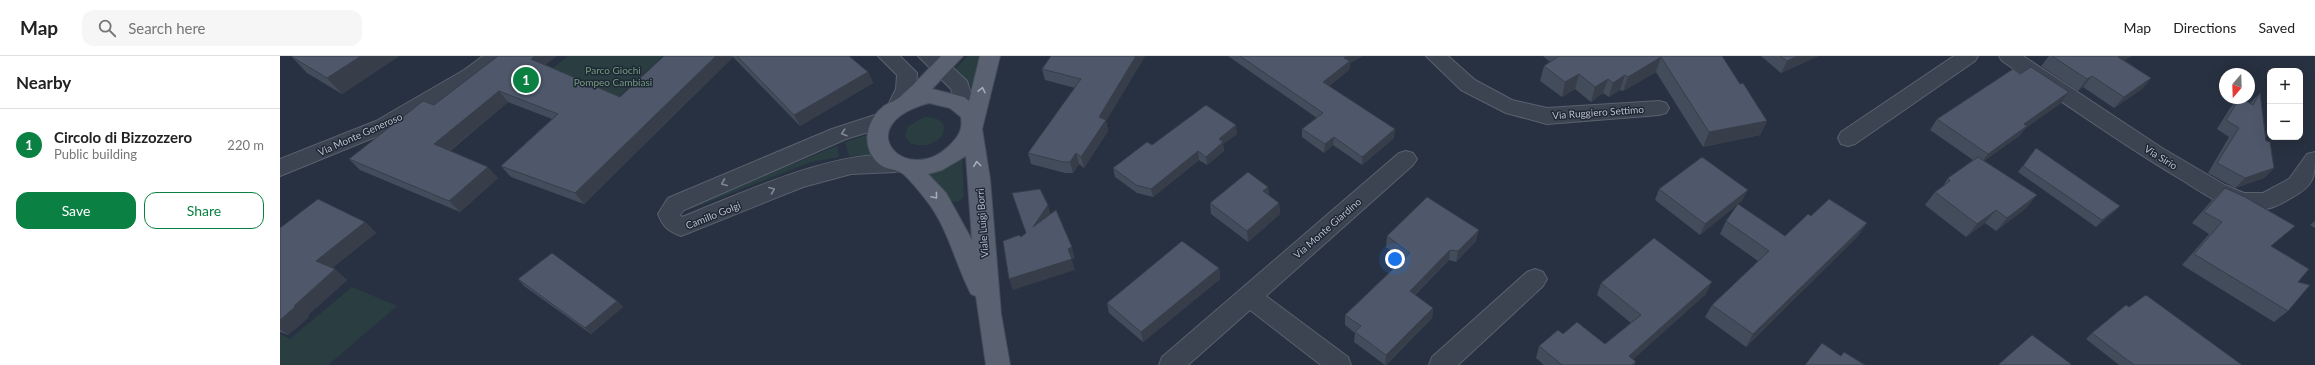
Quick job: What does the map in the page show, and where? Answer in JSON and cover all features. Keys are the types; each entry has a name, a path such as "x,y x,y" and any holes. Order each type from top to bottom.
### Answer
{"main road":[{"name":"Viale Luigi Borri","path":"990,56 970,120 988,314 998,365"},
{"path":"903,104 929,96 949,98 970,120 967,143 957,154 942,162 926,166 902,166 884,157 877,147 876,135 881,121 903,104 941,59"},
{"name":"Viale Luigi Borri","path":"902,166 938,199 964,246 988,314"}],"street":[{"name":"Via Monte Generoso","path":"280,168 383,126 471,74 497,56"},
{"path":"888,56 908,73 903,104"},
{"name":"Via Ruggiero Settimo","path":"1436,56 1468,85 1500,102 1547,116 1659,108"},
{"path":"1848,138 1968,56"},
{"name":"Via Sirio","path":"2009,56 2155,154 2217,191 2242,201 2266,202 2297,185 2315,160"},
{"path":"941,59 960,86 970,120"},
{"name":"Camillo Golgi","path":"881,121 839,134 676,204 669,214 672,222 681,227 798,180 851,166 902,166"},
{"name":"Via Monte Giardino","path":"1171,365 1406,159"},
{"path":"1441,365 1535,279"},
{"path":"1248,296 1339,365"}],"green space":[{"name":"Parco Giochi Pompeo Cambiasi","path":"568,56 663,56 617,98 552,69"},
{"path":"968,56 980,56 975,85 972,87 955,69"},
{"path":"925,117 940,121 944,130 943,134 932,143 920,145 910,143 905,136 908,126"},
{"path":"867,135 870,136 872,155 849,156 845,142"},
{"path":"837,146 839,157 811,162 688,210 689,206"},
{"path":"962,158 964,196 958,202 949,201 942,188 928,173"},
{"path":"352,287 397,306 328,365 280,365 280,334 290,339"}],"building":[{"path":"361,56 327,78 292,57"},
{"path":"498,56 535,56 531,59 620,97 664,56 716,56 575,193 501,166 558,114 499,91 434,144 488,167 449,201 349,159 423,101 434,105"},
{"path":"737,56 849,56 868,72 794,115"},
{"path":"1051,56 1136,56 1099,117 1106,120 1081,157 1076,153 1070,162 1063,162 1028,153 1081,79 1042,69"},
{"path":"1240,56 1347,56 1344,58 1350,61 1323,82 1395,129 1362,157 1334,137 1325,144 1302,129 1323,113"},
{"path":"1559,56 1722,56 1740,84 1743,83 1767,121 1709,132 1661,57 1628,77 1625,75 1613,83 1608,79 1595,87 1579,74 1565,82 1544,66"},
{"path":"1780,56 1798,56 1787,61"},
{"path":"2052,56 2119,56 2118,57 2151,78 2124,97 2092,76 2087,79"},
{"path":"2031,67 2069,92 2024,124 2027,126 1988,154 1937,119 2013,69 2020,74"},
{"path":"2260,93 2266,141 2270,142 2274,168 2245,178 2217,163 2239,128 2226,120 2236,104 2253,105 2255,104"},
{"path":"1206,105 1236,125 1219,139 1223,142 1206,157 1198,151 1151,189 1136,185 1113,168 1147,142 1152,145"},
{"path":"2036,148 2120,206 2102,220 2023,166"},
{"path":"1702,157 1748,190 1705,224 1659,189"},
{"path":"1978,157 2037,195 2007,218 1996,210 1977,224 1935,192 1950,181 1948,178"},
{"path":"1248,172 1268,187 1263,191 1279,203 1247,231 1210,203"},
{"path":"2225,188 2245,197 2295,226 2271,246 2309,269 2298,282 2310,285 2288,311 2194,254 2222,222 2204,212"},
{"path":"1040,189 1048,205 1033,227 1056,210 1072,247 1068,249 1072,259 1009,279 1003,241 1019,235 1021,237 1026,233 1012,193"},
{"path":"1427,197 1479,230 1458,251 1450,250 1410,291 1433,308 1386,355 1355,332 1361,326 1345,315 1410,253 1387,236"},
{"path":"318,199 365,222 316,261 335,269 280,320 280,228"},
{"path":"1829,199 1867,223 1753,334 1712,305 1769,251 1726,221 1738,204 1785,236 1808,214 1811,216"},
{"path":"1654,238 1712,282 1629,356 1636,362 1632,365 1562,365 1539,346 1558,330 1563,334 1577,322 1605,344 1641,315 1601,283"},
{"path":"1182,241 1219,268 1141,332 1107,303"},
{"path":"552,253 617,301 585,328 518,279"},
{"path":"2146,295 2242,365 2134,365 2092,333 2126,305 2129,307"},
{"path":"2032,335 2071,364 1999,365"},
{"path":"1822,343 1841,356 1844,352 1865,365 1805,365"}],"place":[{"name":"Circolo di Bizzozzero","path":"526,80"}]}
